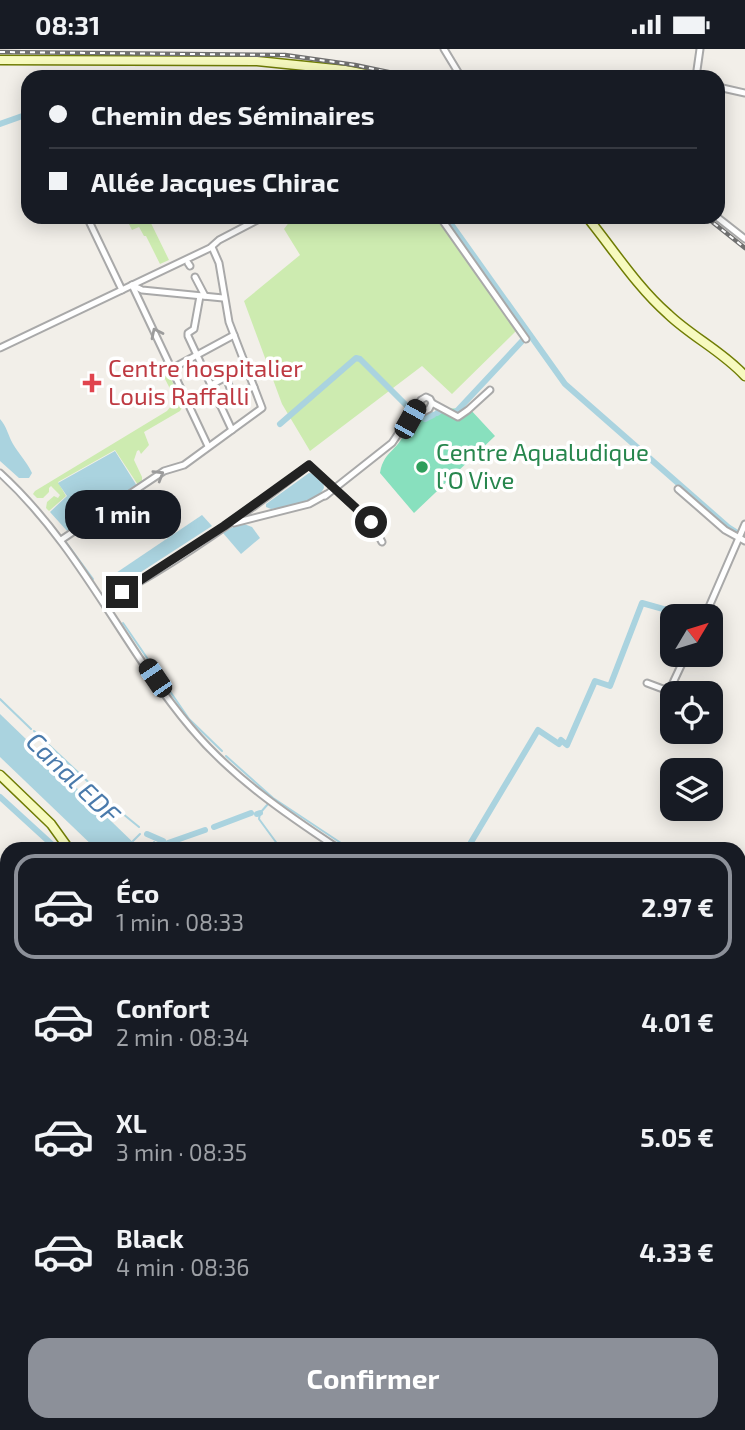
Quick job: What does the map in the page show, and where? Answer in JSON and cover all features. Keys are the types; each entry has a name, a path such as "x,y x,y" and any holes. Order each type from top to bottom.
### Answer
{"street":[{"path":"444,49 457,70"},
{"path":"697,70 700,49"},
{"path":"0,60 257,61 345,70"},
{"path":"725,89 745,93"},
{"path":"89,224 122,290"},
{"path":"445,224 526,339"},
{"path":"593,224 663,310 683,328 728,359 745,376"},
{"path":"725,224 745,240"},
{"path":"0,348 212,247 219,240 251,225"},
{"path":"61,540 164,471 184,465 262,408 234,335 223,298 219,263 212,247"},
{"path":"195,277 203,296 194,329 187,334 232,430"},
{"path":"132,285 142,290 223,298"},
{"path":"132,285 208,446"},
{"path":"173,368 234,335"},
{"path":"211,385 226,377 232,394 254,387"},
{"path":"224,526 309,505 325,496 392,443 422,398 428,397 432,403 458,417 490,390"},
{"path":"220,405 234,398 233,396"},
{"path":"410,419 429,409 432,403"},
{"path":"104,601 129,588 224,526 309,465 375,526 382,542"},
{"path":"0,473 29,501 61,540 167,696 199,737 268,800 329,842"},
{"path":"325,496 330,488 326,479"},
{"path":"678,489 724,530 742,540"},
{"path":"262,499 259,506 263,513 267,514"},
{"path":"711,604 742,540 741,532 745,524"},
{"path":"647,684 663,689 671,687 680,667"},
{"path":"0,775 51,824 64,842"}],"green space":[{"path":"129,224 151,224 169,260 160,264 139,227 132,230"},
{"path":"288,224 442,224 516,331 452,394 422,366 310,451 282,404 244,301 300,255 284,229"},
{"path":"169,374 183,406 180,411 144,432 149,445 141,454 137,451 134,460 142,482 138,485 115,450 58,482 66,496 49,511 46,508 47,502 60,495 51,486 43,498 37,498 33,494 35,491 167,411 172,399 164,377"},
{"name":"Centre Aqualudique l'O Vive","path":"469,408 495,436 414,513 380,473 385,459 400,441 406,428 441,409"}],"water":[{"path":"0,419 32,473 29,478 19,478 0,461"},
{"path":"115,451 137,486 68,532 50,512 67,496 58,483"},
{"path":"309,473 323,482 324,488 320,494 293,506 271,509 266,507 266,504"},
{"path":"202,515 212,526 124,583 114,585 107,579"},
{"path":"244,524 252,527 260,538 241,554 223,533"},
{"name":"Canal EDF","path":"0,714 133,842 89,842 0,757"}],"waterway":[{"path":"0,124 21,116"},
{"path":"451,224 565,384 728,527 745,538"},
{"path":"456,412 524,339"},
{"path":"280,424 356,358 407,406"},
{"path":"425,419 433,415"},
{"path":"65,541 93,579"},
{"path":"561,740 567,745 595,681 610,686 642,603 660,608"},
{"path":"123,623 189,719 222,751"},
{"path":"0,699 31,729"},
{"path":"471,842 538,730 559,744"},
{"path":"34,731 139,827"},
{"path":"226,756 273,798 339,842"},
{"path":"0,797 49,842"},
{"path":"268,804 260,813 259,819 276,842"},
{"path":"214,827 251,813"},
{"path":"171,842 205,830"},
{"path":"133,841 140,834"},
{"path":"147,834 163,841"}],"railway":[{"path":"0,52 285,55 379,70"},
{"path":"715,224 745,248"}],"place":[{"name":"Centre hospitalier Louis Raffalli","path":"92,383"},
{"name":"Centre Aqualudique l'O Vive","path":"422,467"}],"route":[{"path":"122,592 224,526 309,465 371,522"}]}
